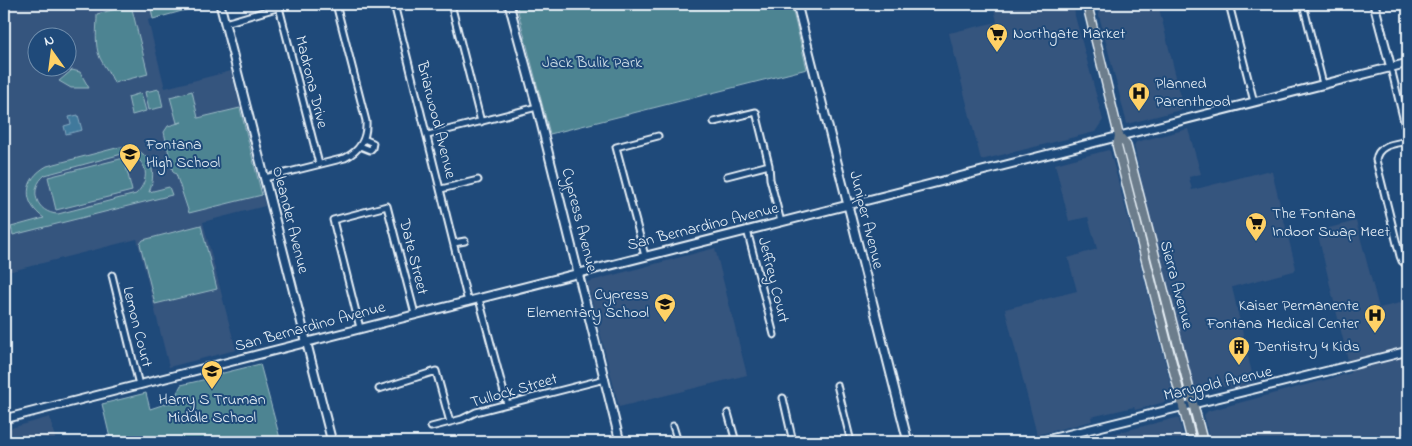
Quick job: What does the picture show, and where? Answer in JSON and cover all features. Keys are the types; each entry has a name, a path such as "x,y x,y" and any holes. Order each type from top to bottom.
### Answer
{"main road":[{"name":"Sierra Avenue","path":"1087,4 1119,136 1117,146 1192,442"},
{"name":"Sierra Avenue","path":"1119,136 1126,144 1202,442"},
{"path":"1141,240 1148,252 1157,286 1162,285"}],"street":[{"name":"Oleander Avenue","path":"220,4 332,442"},
{"path":"225,22 290,4"},
{"path":"265,178 351,155 364,139 366,121 336,4"},
{"name":"Briarwood Avenue","path":"394,4 468,302"},
{"path":"451,4 481,122"},
{"name":"Cypress Avenue","path":"509,4 537,107 620,442"},
{"name":"Juniper Avenue","path":"797,4 908,442"},
{"path":"1229,4 1254,102"},
{"path":"1303,4 1323,84"},
{"path":"1374,4 1408,139 1382,148 1378,152 1376,160 1400,256 1408,266"},
{"name":"Madrona Drive","path":"279,6 320,164"},
{"name":"San Bernardino Avenue","path":"4,419 1408,63"},
{"path":"428,136 537,107"},
{"path":"714,122 756,112 770,165 770,179 781,222"},
{"path":"645,256 616,147 658,136"},
{"path":"360,146 370,150 372,148 373,143 364,139"},
{"path":"727,176 770,165"},
{"path":"441,189 478,180"},
{"name":"Date Street","path":"360,328 333,220 387,206 415,314"},
{"name":"Jeffrey Court","path":"747,230 774,335"},
{"path":"454,243 465,240"},
{"name":"Lemon Court","path":"112,275 139,385"},
{"path":"479,299 507,404"},
{"name":"Marygold Avenue","path":"1038,442 1407,351"},
{"path":"379,389 436,372 450,422"},
{"name":"Tullock Street","path":"431,427 462,419 476,412 604,380"},
{"path":"836,385 851,442"},
{"path":"783,398 794,442"},
{"path":"728,413 736,442"},
{"path":"673,426 678,442"}],"shaded area":[{"name":"Fontana High School","path":"4,4 192,4 193,8 148,20 165,88 231,71 265,206 203,222 236,350 169,367 137,239 4,273"},
{"path":"993,4 1074,4 1075,16 1103,120 1095,132 981,160 949,33 997,22"},
{"path":"1096,4 1158,4 1184,109 1127,124"},
{"path":"78,115 82,130 66,134 64,126 71,124 69,117"},
{"path":"1188,129 1201,174 1189,177 1192,190 1266,171 1272,172 1296,268 1294,271 1232,287 1254,382 1236,388 1223,387 1200,393 1196,392 1194,388 1146,202 1134,146 1136,142"},
{"path":"1110,151 1138,254 1174,397 1172,400 1135,410 1134,407 1091,417 1092,421 1037,435 1005,309 1077,291 1068,258 1097,249 1088,217 1069,221 1055,164"},
{"name":"Kaiser Permanente Fontana Medical Center","path":"1356,221 1379,308 1408,301 1408,442 1211,442 1204,415 1208,411 1351,373 1317,231"},
{"name":"Cypress Elementary School","path":"715,248 747,375 619,407 587,282"},
{"path":"50,417 56,442 13,442 9,429"},
{"path":"1176,418 1179,419 1185,442 1079,442"}],"green space":[{"path":"150,4 192,4 193,8 153,19"},
{"name":"Jack Bulik Park","path":"516,4 788,4 792,8 807,69 550,134"},
{"path":"131,5 148,74 114,83 98,53 96,42 97,14"},
{"path":"78,72 89,88 71,88 59,81 63,78 78,78"},
{"path":"159,89 163,107 149,110 145,92"},
{"path":"192,91 198,118 240,108 262,195 189,213 176,174 173,172 164,132 168,126 182,122 177,123 170,97"},
{"path":"141,93 146,111 132,115 128,97"},
{"path":"120,147 130,148 138,151 149,160 153,175 149,192 169,187 172,195 13,235 11,227 44,218 32,205 28,191 33,178 47,166","holes":["122,154 137,158 141,163 145,174 144,181 136,194 58,214 50,213 40,205 36,193 37,187 45,175"]},
{"path":"124,158 132,191 56,210 48,177"},
{"path":"201,225 217,289 155,304 140,244 143,240"},
{"name":"Harry S Truman Middle School","path":"260,364 281,442 111,442 102,404 146,393 150,409 168,403 179,404 177,393 181,385"}],"place":[{"name":"Northgate Market","path":"997,53"},
{"name":"Planned Parenthood","path":"1139,112"},
{"name":"Fontana High School","path":"130,173"},
{"name":"The Fontana Indoor Swap Meet","path":"1256,242"},
{"name":"Cypress Elementary School","path":"665,323"},
{"name":"Kaiser Permanente Fontana Medical Center","path":"1375,334"},
{"name":"Dentistry 4 Kids","path":"1239,366"},
{"name":"Harry S Truman Middle School","path":"212,390"}]}
